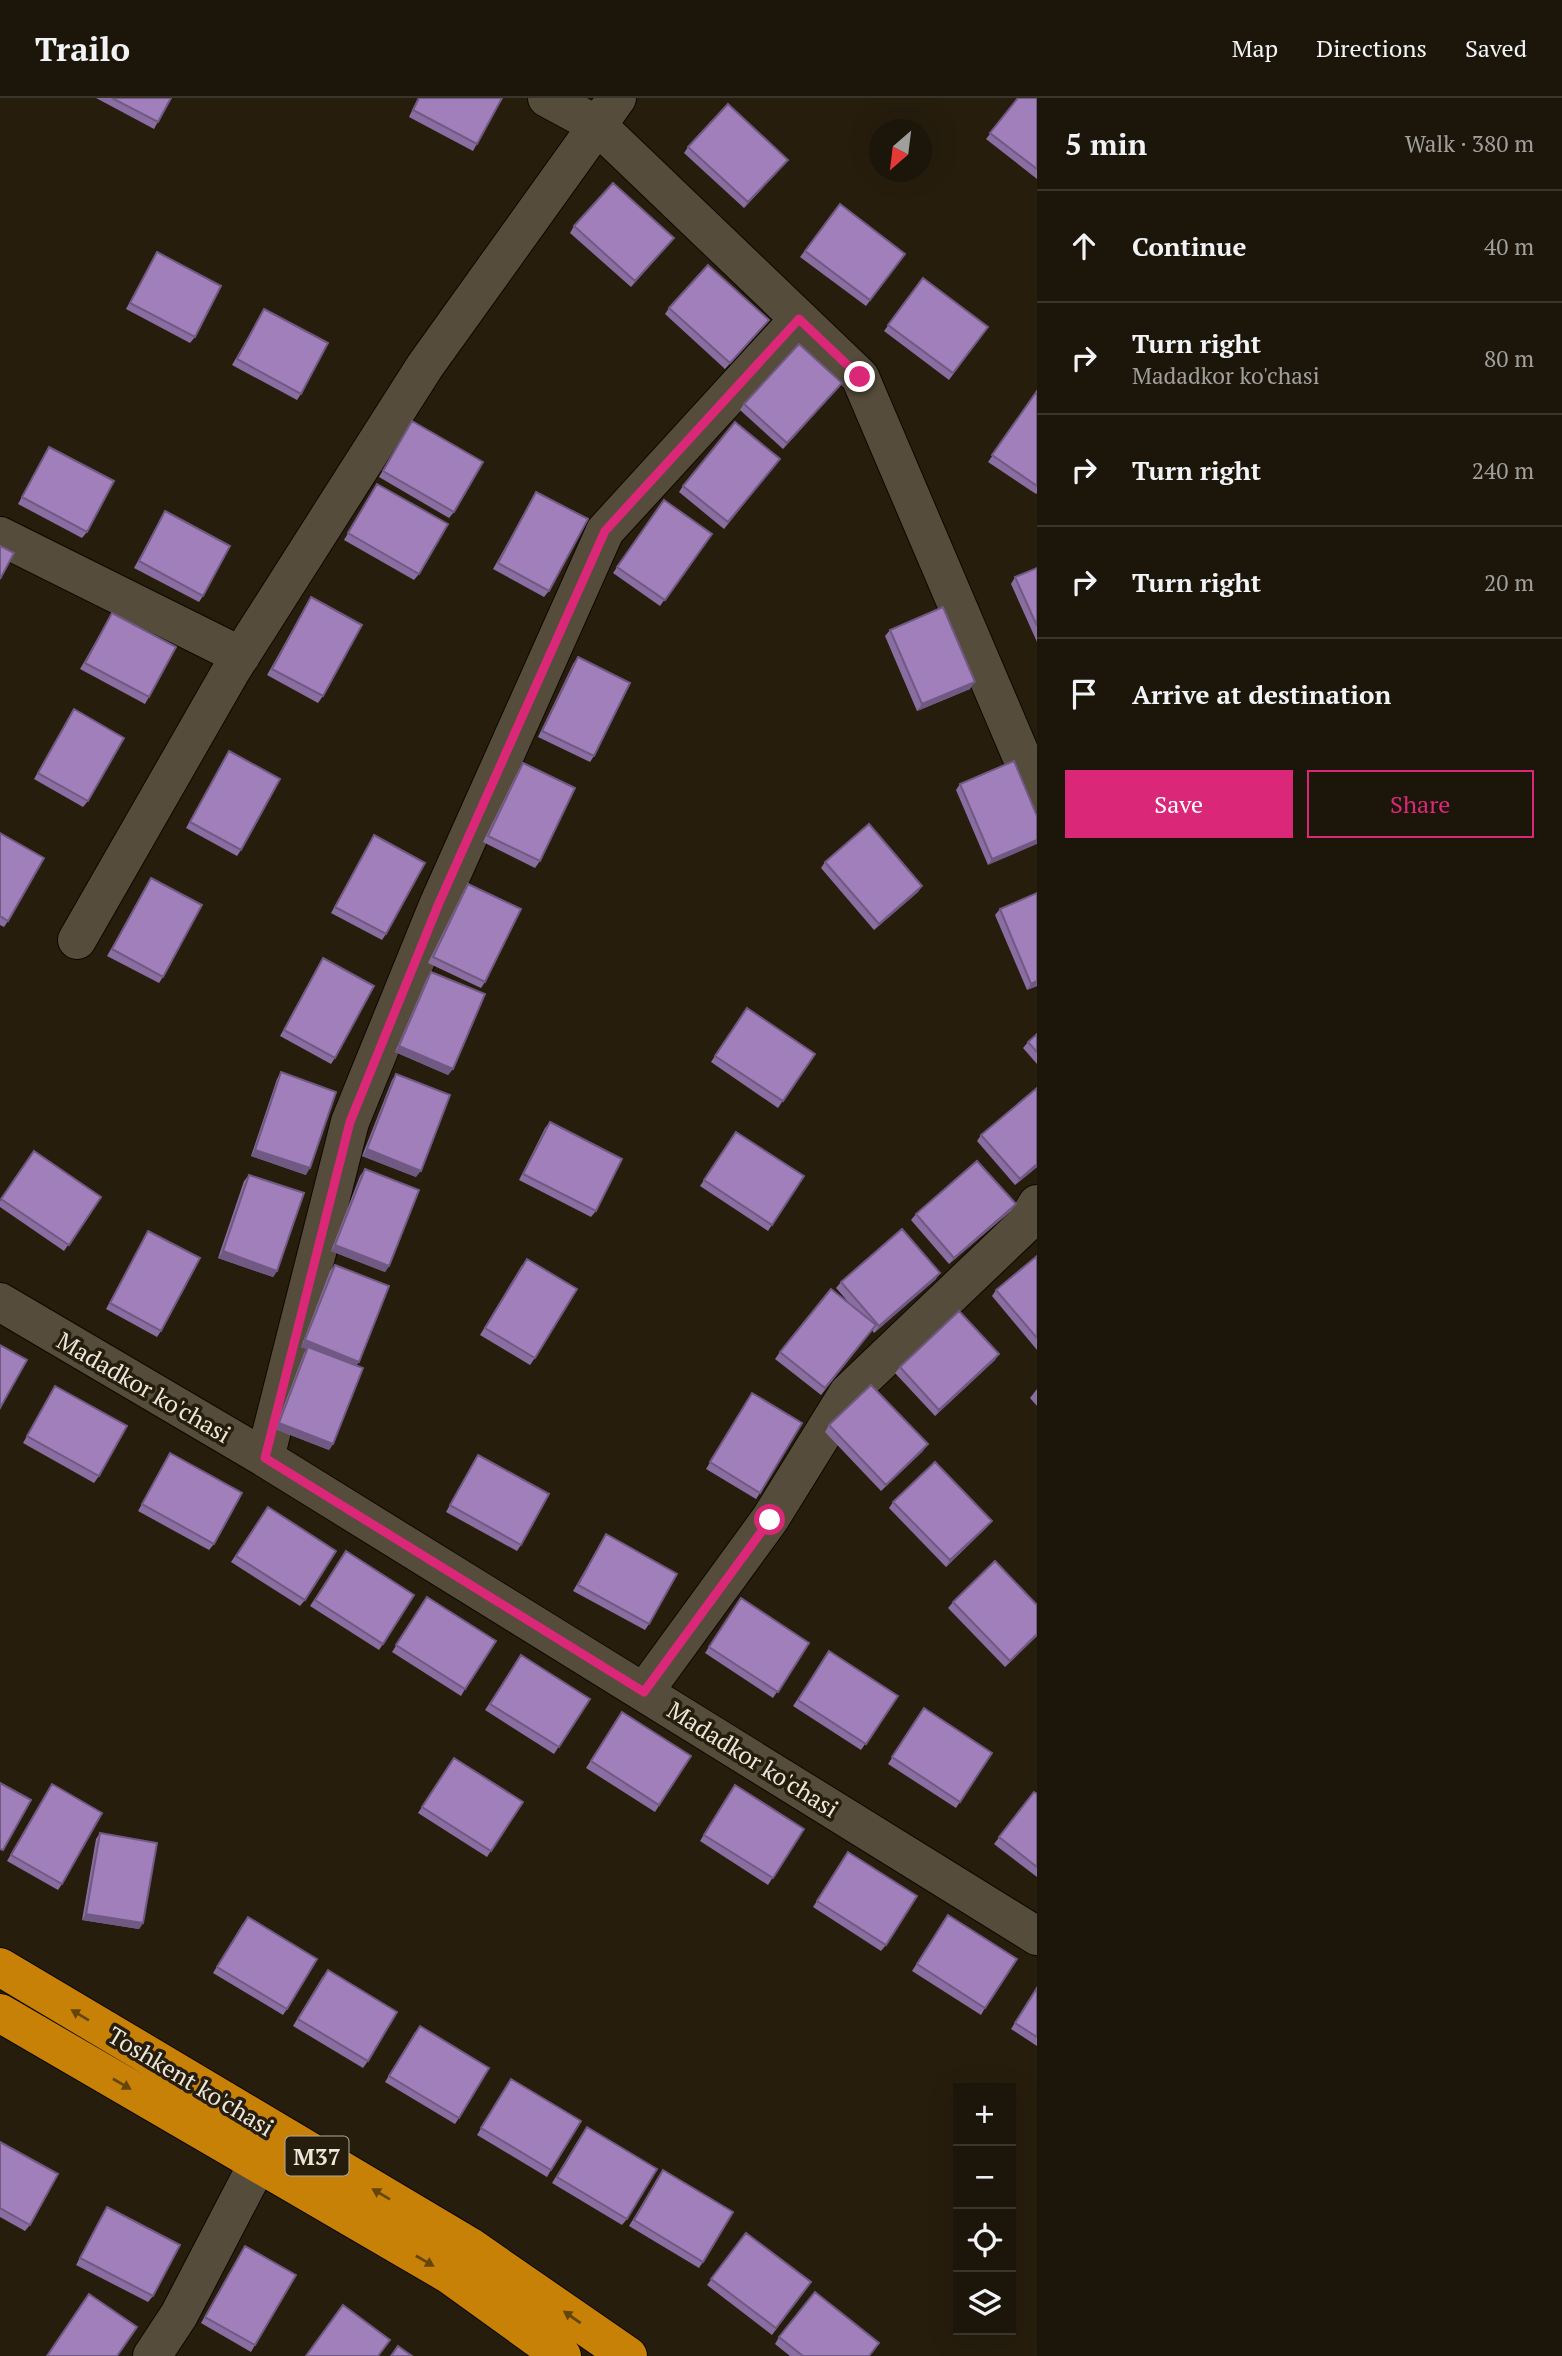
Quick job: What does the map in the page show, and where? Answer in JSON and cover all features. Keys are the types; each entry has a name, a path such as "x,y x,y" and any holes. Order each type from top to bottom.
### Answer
{"highway":[{"name":"Toshkent ko'chasi","path":"0,1967 468,2246 628,2356"},
{"name":"Toshkent ko'chasi","path":"0,2013 450,2275 562,2356"}],"street":[{"path":"547,98 607,111 799,319 860,377 1037,793"},
{"path":"77,940 241,656 425,366 607,111"},
{"path":"265,1458 350,1122 439,903 605,531 799,319"},
{"path":"0,536 241,656"},
{"path":"644,1692 770,1520 848,1392 1026,1224 1037,1204"},
{"name":"Madadkor ko'chasi","path":"0,1302 265,1458 1037,1936"},
{"path":"152,2356 179,2315 258,2163"}],"building":[{"path":"112,98 171,98 158,122"},
{"path":"419,98 502,98 477,144 413,110"},
{"path":"1018,98 1037,98 1037,169 990,133"},
{"path":"728,104 788,160 748,202 688,147"},
{"path":"613,183 674,238 635,281 574,226"},
{"path":"840,204 905,254 870,300 805,251"},
{"path":"157,252 221,286 195,337 130,303"},
{"path":"708,265 769,320 730,363 669,308"},
{"path":"923,278 988,327 953,373 888,325"},
{"path":"264,309 328,343 301,394 237,359"},
{"path":"799,344 842,383 787,443 744,404"},
{"path":"1037,391 1037,486 992,455"},
{"path":"412,421 483,462 454,512 383,471"},
{"path":"735,422 780,459 728,522 683,486"},
{"path":"49,447 114,481 87,532 22,497"},
{"path":"377,484 448,524 419,574 348,533"},
{"path":"536,492 588,519 549,591 498,563"},
{"path":"664,500 712,534 665,600 617,567"},
{"path":"165,511 230,546 203,596 139,561"},
{"path":"0,546 14,553 0,579"},
{"path":"1037,568 1037,626 1015,577"},
{"path":"311,597 362,625 323,696 272,669"},
{"path":"943,607 975,682 922,704 890,630"},
{"path":"112,613 176,647 149,697 85,663"},
{"path":"578,657 630,683 594,756 542,731"},
{"path":"74,709 124,738 88,801 38,773"},
{"path":"229,751 280,779 241,850 190,822"},
{"path":"1014,761 1037,816 1037,840 992,859 960,784"},
{"path":"523,763 575,788 540,861 488,836"},
{"path":"869,824 922,886 879,924 825,862"},
{"path":"0,833 44,858 8,921 0,916"},
{"path":"374,835 425,863 386,934 335,907"},
{"path":"151,878 202,905 163,977 112,949"},
{"path":"468,884 521,909 485,982 433,957"},
{"path":"1037,893 1037,981 1031,984 1000,909"},
{"path":"323,958 374,986 335,1058 284,1030"},
{"path":"431,972 485,994 453,1069 399,1046"},
{"path":"747,1008 815,1054 783,1101 715,1056"},
{"path":"1037,1034 1037,1052 1028,1042"},
{"path":"281,1072 336,1092 310,1168 255,1150"},
{"path":"396,1074 450,1095 421,1171 367,1149"},
{"path":"1037,1088 1037,1164 1020,1179 981,1135"},
{"path":"550,1122 622,1159 596,1211 523,1174"},
{"path":"736,1132 804,1176 772,1225 704,1180"},
{"path":"34,1151 101,1197 69,1245 1,1199"},
{"path":"977,1161 1016,1204 954,1258 916,1214"},
{"path":"365,1169 419,1190 389,1266 335,1245"},
{"path":"249,1175 304,1193 277,1271 223,1251"},
{"path":"902,1229 940,1273 879,1326 841,1282"},
{"path":"148,1231 200,1258 161,1331 110,1303"},
{"path":"1037,1256 1037,1338 996,1290"},
{"path":"527,1259 577,1289 535,1358 485,1328"},
{"path":"335,1265 389,1286 359,1362 305,1340"},
{"path":"831,1289 876,1325 825,1388 780,1352"},
{"path":"959,1311 999,1354 939,1410 900,1367"},
{"path":"0,1345 27,1360 0,1408"},
{"path":"308,1347 363,1368 333,1444 279,1423"},
{"path":"871,1385 928,1444 886,1485 829,1425"},
{"path":"55,1386 127,1426 99,1476 27,1436"},
{"path":"752,1393 802,1423 760,1493 710,1462"},
{"path":"170,1453 242,1493 214,1544 142,1504"},
{"path":"478,1455 549,1494 521,1545 450,1505"},
{"path":"935,1462 992,1521 950,1560 893,1502"},
{"path":"268,1507 336,1551 305,1600 236,1556"},
{"path":"606,1534 677,1574 649,1624 578,1585"},
{"path":"346,1551 414,1595 383,1644 315,1600"},
{"path":"995,1561 1037,1605 1037,1634 1010,1661 953,1602"},
{"path":"427,1597 496,1641 465,1689 396,1645"},
{"path":"741,1598 809,1643 778,1692 709,1647"},
{"path":"829,1651 898,1696 866,1744 798,1700"},
{"path":"521,1655 590,1699 559,1747 490,1704"},
{"path":"924,1708 992,1753 960,1802 892,1757"},
{"path":"622,1712 691,1756 659,1805 591,1761"},
{"path":"454,1758 523,1802 491,1851 422,1807"},
{"path":"0,1783 31,1800 3,1850 0,1849"},
{"path":"52,1784 102,1813 62,1884 11,1855"},
{"path":"735,1785 804,1829 773,1878 704,1835"},
{"path":"1034,1792 1037,1794 1037,1867 999,1837"},
{"path":"100,1833 157,1843 143,1923 86,1914"},
{"path":"848,1852 917,1896 886,1945 817,1901"},
{"path":"948,1915 1017,1959 985,2008 917,1964"},
{"path":"248,1917 317,1959 287,2009 217,1967"},
{"path":"328,1970 397,2012 368,2061 298,2019"},
{"path":"1037,1988 1037,2037 1015,2023"},
{"path":"420,2026 489,2068 459,2118 389,2076"},
{"path":"511,2079 581,2121 551,2170 481,2128"},
{"path":"587,2127 657,2169 627,2219 557,2177"},
{"path":"0,2142 58,2174 30,2225 0,2208"},
{"path":"663,2170 733,2212 703,2262 634,2220"},
{"path":"107,2207 180,2245 153,2296 80,2258"},
{"path":"746,2233 811,2282 776,2328 711,2279"},
{"path":"245,2246 296,2275 255,2345 205,2317"},
{"path":"815,2292 879,2343 869,2356 803,2356 779,2337"},
{"path":"89,2294 137,2327 117,2356 47,2356"},
{"path":"343,2305 390,2340 378,2356 306,2356"},
{"path":"398,2346 412,2356 391,2356"}],"route":[{"path":"770,1520 644,1692 265,1458 350,1122 439,903 605,531 799,319 860,377"}]}
